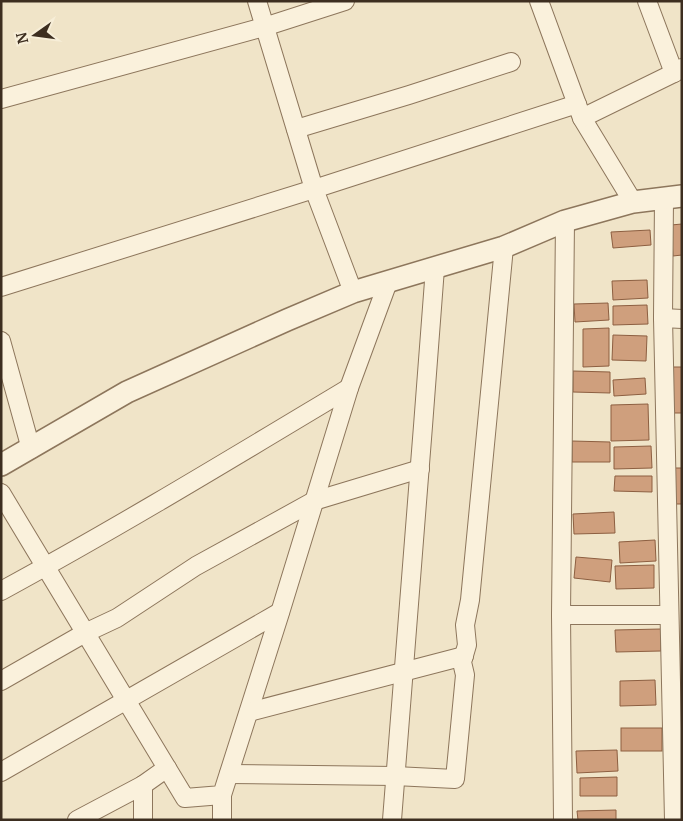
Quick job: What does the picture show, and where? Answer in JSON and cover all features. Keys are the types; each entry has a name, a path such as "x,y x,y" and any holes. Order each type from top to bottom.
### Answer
{"street":[{"path":"257,1 314,189 353,292"},
{"path":"1,99 264,27 345,1"},
{"path":"539,1 580,111 633,202"},
{"path":"1,287 314,189 580,111 678,70 647,1"},
{"path":"296,129 510,62"},
{"path":"1,465 127,392 353,292 504,247 565,221 633,202 673,198 663,318 673,420 674,621 677,729 674,820"},
{"path":"563,820 561,615 565,221"},
{"path":"229,774 395,776 455,779 465,675 462,662 467,645 464,625 470,600 504,247"},
{"path":"392,820 435,268"},
{"path":"222,820 222,795 349,388 388,282"},
{"path":"663,318 682,318"},
{"path":"1,341 31,449"},
{"path":"1,591 178,490 349,388"},
{"path":"1,681 117,618 196,566 314,501 420,469"},
{"path":"1,493 185,798 222,795"},
{"path":"1,772 280,612"},
{"path":"561,615 674,621"},
{"path":"249,712 464,656"},
{"path":"77,820 143,785 167,768"},
{"path":"143,785 143,820"}],"building":[{"path":"682,224 682,255 673,256 671,225"},
{"path":"650,230 651,245 613,248 611,232"},
{"path":"647,280 648,298 613,300 612,281"},
{"path":"608,303 609,320 575,322 574,304"},
{"path":"647,305 648,324 613,325 613,306"},
{"path":"609,328 609,366 583,367 583,329"},
{"path":"613,335 647,336 646,361 612,360"},
{"path":"672,367 682,367 682,413 671,413"},
{"path":"573,371 610,372 610,393 573,392"},
{"path":"645,378 646,394 614,396 613,380"},
{"path":"648,404 649,440 611,441 611,405"},
{"path":"572,441 610,442 610,462 572,462"},
{"path":"651,446 652,468 614,469 614,447"},
{"path":"674,468 682,468 682,504 675,504"},
{"path":"615,476 652,476 652,492 614,491"},
{"path":"614,512 615,533 574,534 573,514"},
{"path":"655,540 656,561 620,563 619,542"},
{"path":"576,557 612,560 610,582 574,578"},
{"path":"654,565 654,588 616,589 615,566"},
{"path":"661,629 661,651 616,652 615,630"},
{"path":"655,680 656,705 620,706 620,681"},
{"path":"679,684 682,684 682,719 681,719"},
{"path":"621,728 662,728 662,751 621,751"},
{"path":"617,750 618,771 577,773 576,751"},
{"path":"617,777 617,796 580,796 580,778"},
{"path":"616,810 616,820 578,820 577,811"}]}
